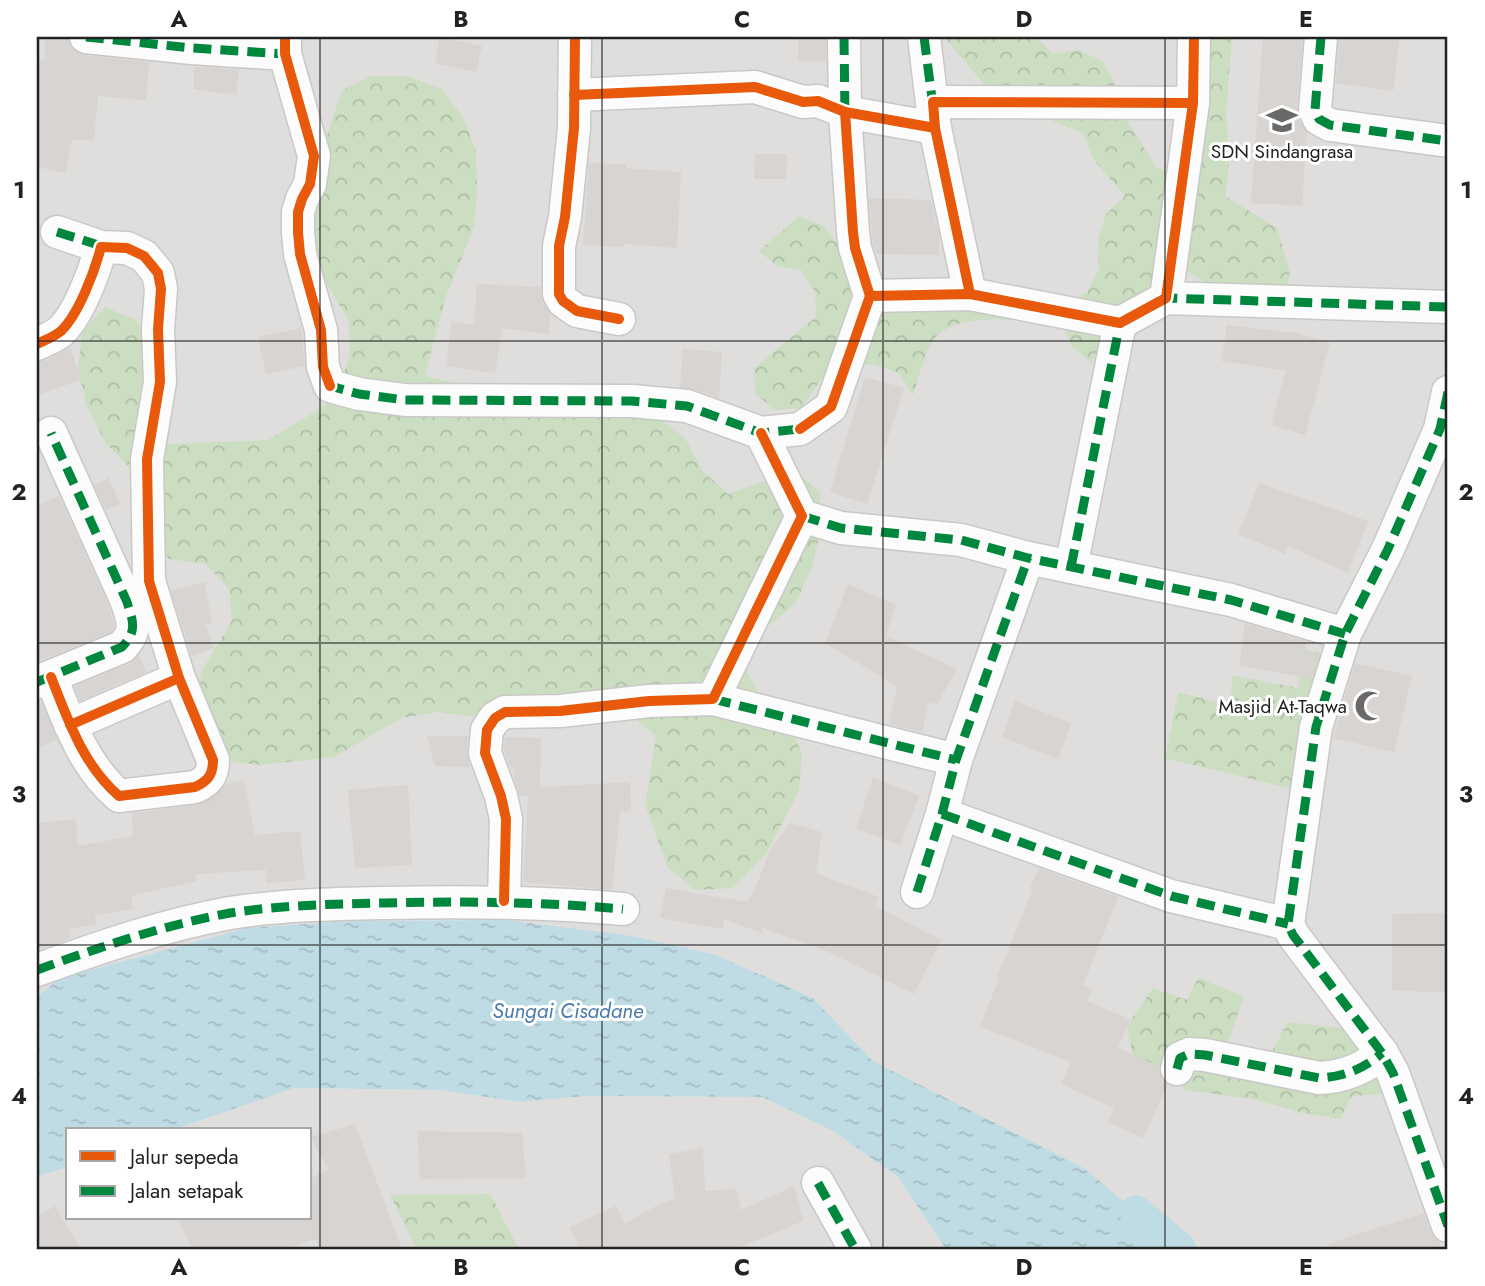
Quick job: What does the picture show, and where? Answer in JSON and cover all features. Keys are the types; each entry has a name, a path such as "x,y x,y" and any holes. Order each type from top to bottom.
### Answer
{"street":[{"path":"86,37 192,48 285,45 314,156 310,184 298,212 298,232 300,254 321,330 323,367 330,386 359,394 405,400 632,401 687,406 761,433 800,429 831,407 870,296 852,232 844,37"},
{"path":"575,37 572,159 559,246 559,294 563,301 577,311 619,319"},
{"path":"924,37 934,115 970,294"},
{"path":"1166,298 1192,103 1194,37"},
{"path":"1321,37 1315,110 1319,119 1330,125 1448,141"},
{"path":"574,95 755,87 803,102 818,101 845,112 934,115 1192,103"},
{"path":"51,433 127,602 134,625 131,638 122,647 44,679 83,751 102,780 119,796 195,788 205,782 213,772 214,760 179,678 149,582 147,459 159,394 158,329 161,289 158,273 144,256 127,248 101,247 57,232"},
{"path":"37,344 60,332 69,320 94,271 101,247"},
{"path":"870,296 970,294 1120,323 1166,298 1448,307"},
{"path":"1071,567 1120,323"},
{"path":"1448,392 1440,429 1388,549 1345,634 1316,727 1288,924 1293,935 1382,1053 1393,1073 1448,1226"},
{"path":"761,433 803,516 841,528 961,540 1028,558 1231,600 1345,634"},
{"path":"713,698 803,516"},
{"path":"917,892 956,760 1028,558"},
{"path":"70,725 179,678"},
{"path":"504,901 506,819 501,796 485,753 487,730 495,718 505,712 560,711 649,701 713,698 956,760"},
{"path":"942,814 1171,896 1288,924"},
{"path":"37,970 106,944 230,914 284,906 504,901 623,909"},
{"path":"1177,1069 1180,1058 1189,1054 1319,1078 1335,1078 1371,1063 1382,1053"},
{"path":"818,1183 855,1249"}],"shaded area":[{"path":"37,37 1448,37 1448,1249 1180,1249 1084,1168 873,1061 813,998 714,954 627,935 505,920 349,921 247,928 62,978 37,996"},
{"path":"294,1088 440,1090 520,1102 587,1096 762,1097 833,1131 898,1177 946,1249 37,1249 37,1177 66,1168 66,1220 312,1220 312,1128 179,1128"}],"green space":[{"path":"944,37 1036,37 1053,54 1078,50 1103,61 1114,82 1118,107 1157,168 1182,176 1203,37 1232,37 1226,114 1229,162 1225,196 1277,228 1290,273 1284,296 1232,299 1187,271 1167,287 1146,329 1101,342 1092,363 1071,346 1063,323 978,320 961,323 935,338 925,357 913,395 899,373 874,364 828,369 801,408 776,410 755,394 754,368 816,317 815,292 801,270 777,266 759,251 799,216 824,226 870,288 892,306 917,313 936,296 1064,304 1087,292 1099,269 1098,240 1106,214 1125,196 1093,159 1084,134 993,95"},
{"path":"372,76 408,76 441,89 463,117 476,151 474,227 445,299 425,376 559,406 657,417 685,438 702,470 728,494 793,470 820,492 821,529 812,567 795,604 764,629 743,663 760,696 788,721 802,754 799,791 766,854 733,888 696,890 668,868 645,805 656,736 623,709 515,721 437,712 402,718 334,757 260,765 234,762 209,737 199,699 201,672 232,621 229,589 206,564 169,559 146,531 146,498 130,468 105,442 87,406 78,370 82,332 105,307 136,320 140,326 145,383 168,444 268,440 336,399 350,354 349,321 309,254 315,184 323,148 342,90"},
{"path":"1305,649 1325,655 1293,789 1165,758 1178,692 1231,706 1232,675 1298,688"},
{"path":"1198,978 1244,996 1226,1049 1266,1062 1288,1022 1362,1031 1386,1066 1381,1094 1352,1096 1340,1119 1302,1113 1253,1099 1185,1090 1165,1071 1133,1056 1127,1026 1153,988 1187,1000"},
{"path":"490,1194 519,1249 417,1249 390,1195"}],"water":[{"name":"Sungai Cisadane","path":"505,920 627,935 714,954 813,998 873,1061 1084,1168 1180,1249 946,1249 898,1177 833,1131 762,1097 587,1096 520,1102 440,1090 294,1088 179,1128 66,1128 66,1168 37,1177 37,996 61,978 247,928 349,921"}],"building":[{"path":"45,37 68,37 75,51 83,55 149,62 146,100 98,96 94,141 72,139 65,173 37,167 37,60 45,59"},
{"path":"440,37 482,46 476,72 435,63"},
{"path":"798,37 826,37 826,62 798,61"},
{"name":"SDN Sindangrasa","path":"1263,37 1303,37 1297,108 1298,117 1307,132 1302,206 1251,203"},
{"path":"1339,37 1400,37 1393,91 1336,83"},
{"path":"194,67 239,69 236,95 194,89"},
{"path":"755,154 787,154 786,179 754,179"},
{"path":"589,163 626,164 626,168 681,172 677,248 623,244 623,247 583,245"},
{"path":"869,198 931,200 939,236 939,255 876,254"},
{"path":"477,284 541,287 543,302 551,315 549,334 502,328 495,373 446,366 452,321 474,325"},
{"path":"1227,325 1296,333 1330,343 1305,435 1271,425 1286,371 1221,361"},
{"path":"301,328 305,366 266,374 258,337"},
{"path":"70,347 81,380 37,395 37,362 45,361"},
{"path":"683,349 722,352 719,398 680,387"},
{"path":"865,377 904,388 867,504 830,492"},
{"path":"109,478 120,504 106,510 94,485"},
{"path":"1259,483 1368,521 1348,573 1288,546 1285,554 1238,534"},
{"path":"59,496 110,609 114,626 111,632 37,662 37,506"},
{"path":"205,582 212,623 205,624 214,648 192,656 171,591"},
{"path":"848,584 896,605 886,636 957,669 937,704 929,701 922,732 889,724 897,686 825,643"},
{"path":"1245,623 1306,642 1305,651 1319,654 1312,679 1239,665"},
{"path":"139,655 146,672 80,701 74,686 129,664"},
{"name":"Masjid At-Taqwa","path":"1355,663 1412,676 1394,752 1333,738"},
{"path":"37,700 40,700 57,739 37,749"},
{"path":"1015,701 1071,723 1058,759 1002,737"},
{"path":"427,736 468,736 470,767 435,766"},
{"path":"505,737 541,738 540,787 630,782 631,811 620,812 612,890 523,882 528,796 520,796 514,779 515,767 510,767 504,750"},
{"path":"873,777 919,796 900,845 856,829"},
{"path":"244,780 255,835 300,831 305,880 267,883 266,870 195,874 196,881 131,896 133,909 95,915 96,924 69,929 71,938 37,950 37,823 76,819 78,846 133,836 132,813 198,805 215,796 226,784"},
{"path":"408,785 412,865 355,868 348,790"},
{"path":"790,823 822,832 816,873 879,897 875,906 941,940 914,994 826,951 763,928 762,933 724,919 723,929 660,918 666,888 747,902 770,850"},
{"path":"1039,868 1118,897 1083,985 1092,989 1087,1001 1130,1019 1118,1048 1159,1066 1159,1074 1168,1084 1143,1138 1108,1122 1114,1108 1061,1084 1071,1062 980,1027"},
{"path":"1448,913 1448,993 1392,990 1392,914"},
{"path":"355,1124 402,1249 321,1249 315,1239 285,1249 193,1249 178,1220 312,1220 312,1178 328,1169 312,1137"},
{"path":"417,1131 522,1133 526,1178 420,1179"},
{"path":"703,1148 705,1191 736,1189 741,1210 794,1186 803,1221 735,1249 579,1249 570,1227 616,1206 625,1224 661,1203 675,1199 669,1154"},
{"path":"55,1206 81,1249 37,1249 37,1217"},
{"path":"1424,1213 1441,1249 1328,1249 1327,1244"}],"waterway":[{"path":"1136,1212 1180,1249"}],"marked path":[{"path":"86,37 285,54"},
{"path":"844,37 845,117"},
{"path":"924,37 933,106"},
{"path":"1321,37 1315,110 1319,119 1330,125 1448,141"},
{"path":"57,232 105,247"},
{"path":"1160,301 1166,298 1448,307"},
{"path":"1071,567 1120,323"},
{"path":"329,382 330,386 359,394 405,400 632,401 687,406 761,433 800,429 805,426"},
{"path":"1448,392 1440,429 1388,549 1345,634 1316,727 1288,924 1293,935 1382,1053 1393,1073 1448,1226"},
{"path":"37,682 122,647 133,626 127,602 51,433"},
{"path":"802,516 841,528 961,540 1028,558 1231,600 1345,634"},
{"path":"917,892 956,760 1028,558"},
{"path":"713,699 956,760"},
{"path":"942,814 1171,896 1288,924"},
{"path":"37,970 157,930 230,913 268,908 474,902 623,909"},
{"path":"1177,1069 1180,1058 1189,1054 1205,1055 1319,1078 1353,1071 1382,1053"},
{"path":"818,1183 855,1249"}],"cycle path":[{"path":"285,37 285,54 314,156 310,184 298,212 298,232 300,254 321,330 323,367 330,386"},
{"path":"575,37 574,128 565,217 559,246 559,294 563,301 577,311 619,319"},
{"path":"800,429 831,407 870,296 970,294 1120,323 1166,298 1193,103 1194,37"},
{"path":"574,95 755,87 803,102 818,101 845,112 935,128"},
{"path":"970,294 935,128 933,102 1193,103"},
{"path":"845,112 855,248 870,296"},
{"path":"37,344 61,331 74,314 101,247 127,248 144,256 158,273 161,289 158,329 160,382 147,459 149,581 179,678 213,760 209,777 195,787 119,796 106,784 86,756 51,677"},
{"path":"504,901 506,819 501,796 485,753 487,730 495,718 505,712 560,711 649,701 713,699 802,516 761,433"},
{"path":"70,725 179,678"}],"place":[{"name":"SDN Sindangrasa","path":"1282,120"},
{"name":"Masjid At-Taqwa","path":"1370,706"}]}
